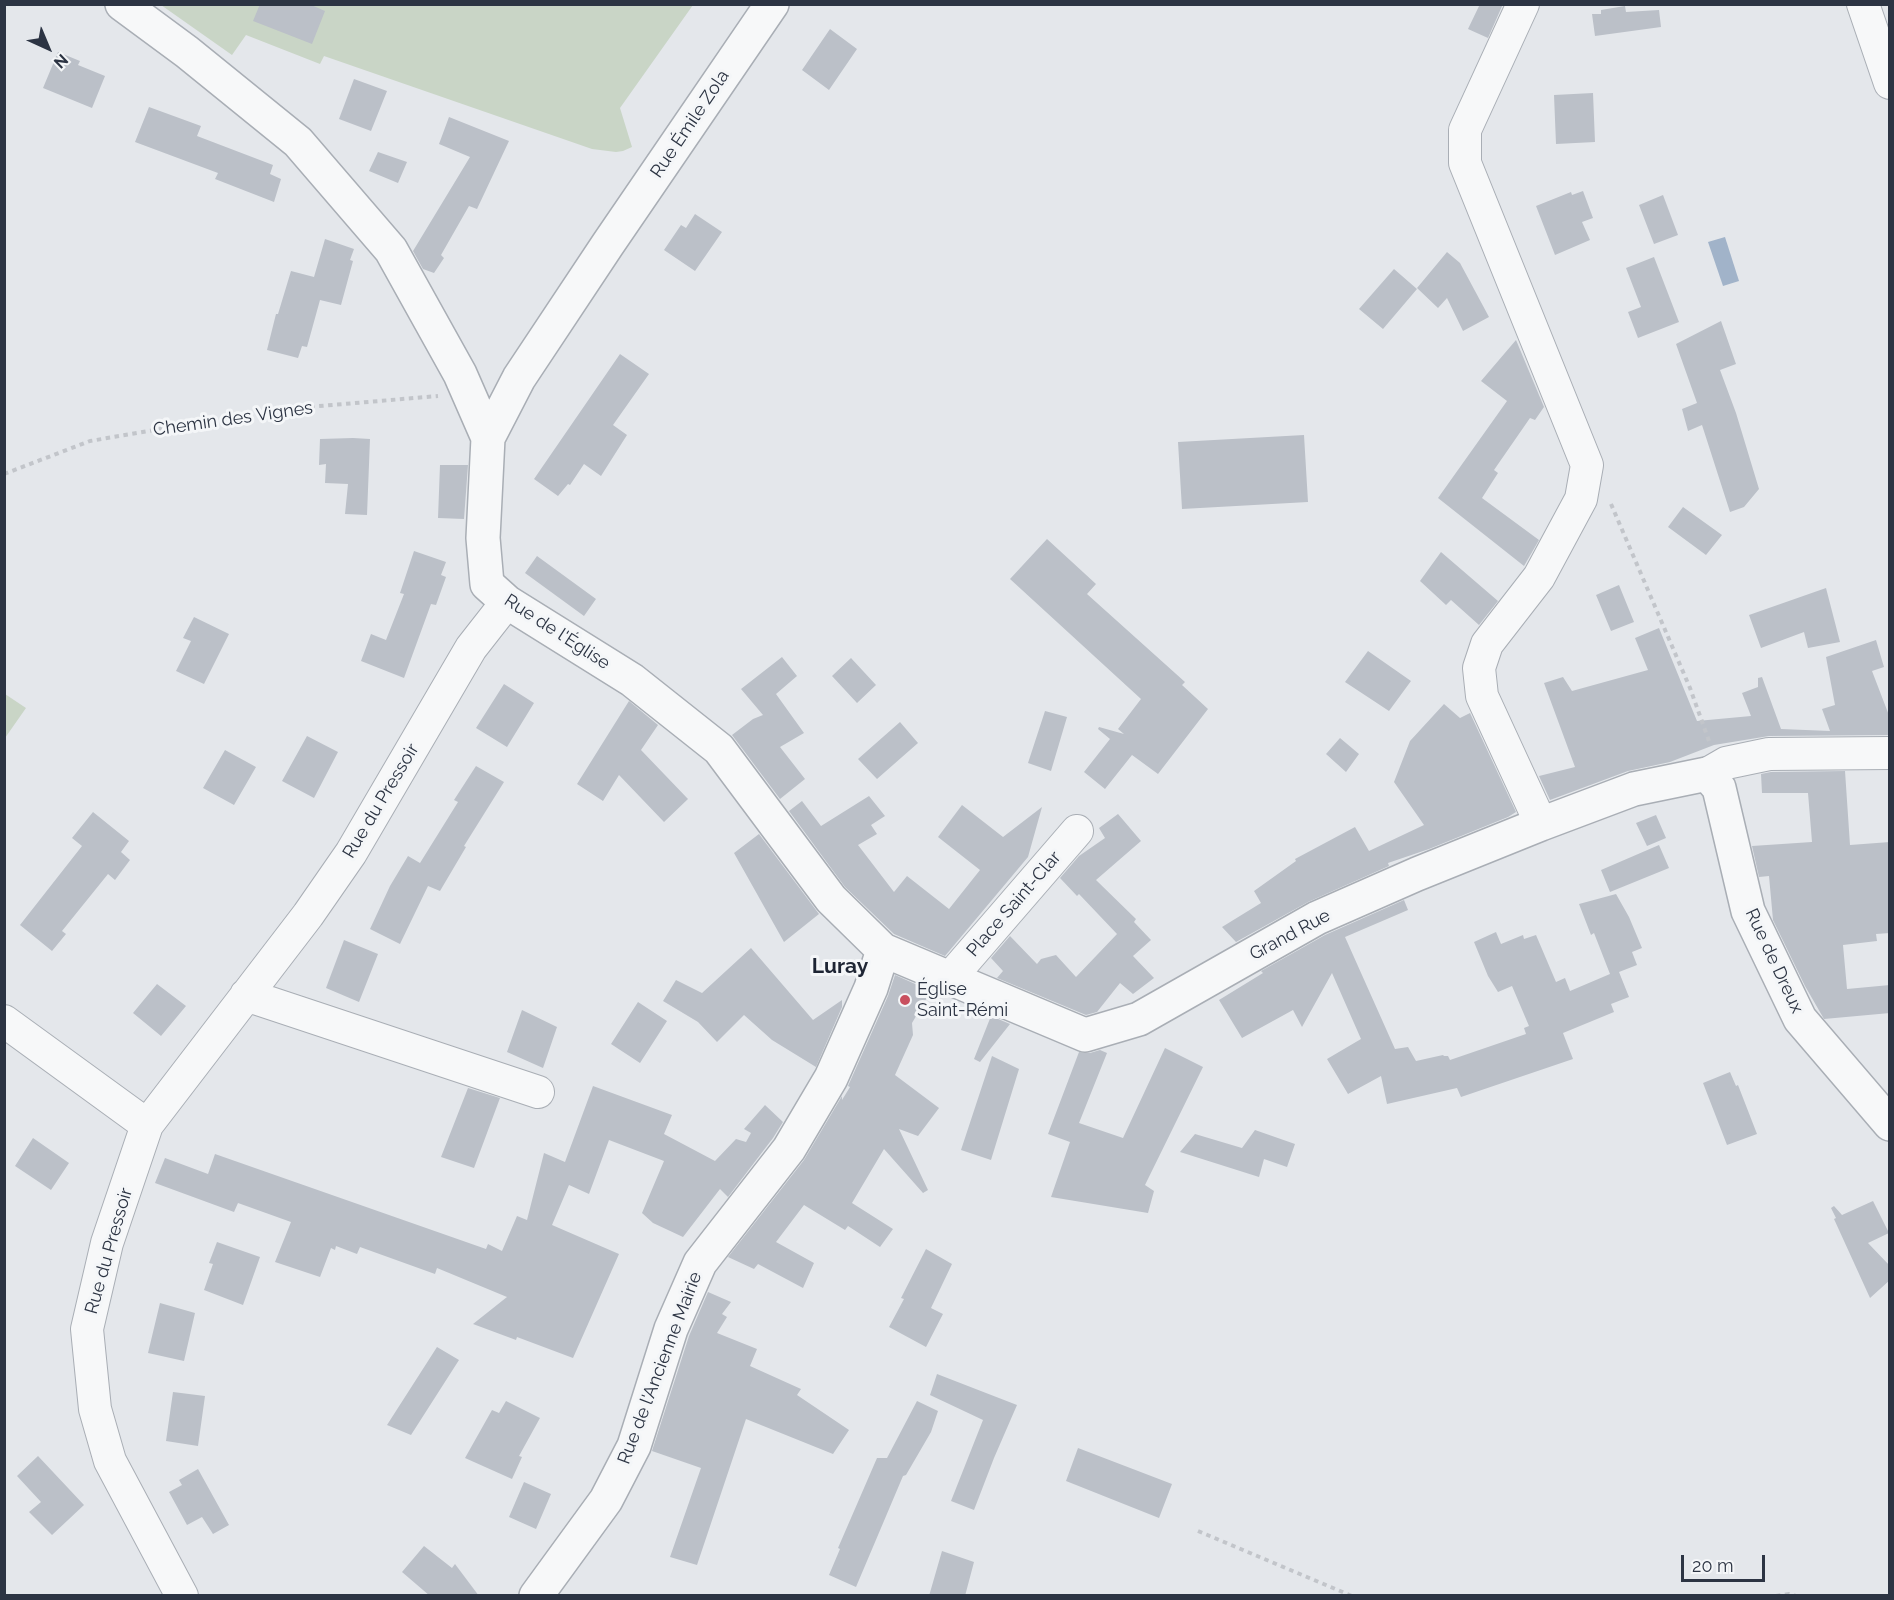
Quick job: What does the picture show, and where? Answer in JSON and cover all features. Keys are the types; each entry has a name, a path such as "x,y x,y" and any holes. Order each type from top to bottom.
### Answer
{"street":[{"path":"122,4 187,52 298,142 391,250 460,374 488,438"},
{"name":"Rue Émile Zola","path":"608,244 772,4"},
{"path":"1523,4 1466,130 1465,163 1587,465 1581,499 1539,577 1487,644 1479,668 1482,696 1541,824"},
{"path":"1863,4 1888,71"},
{"name":"Rue de l'Église","path":"608,244 519,378 488,438 483,538 487,584 507,602 632,680 718,749 831,899 883,950"},
{"name":"Rue du Pressoir","path":"182,1596 110,1461 95,1409 87,1329 107,1244 147,1125 308,915 351,853 471,648 507,602"},
{"path":"1707,774 1726,763 1769,754 1890,753"},
{"name":"Grand Rue","path":"883,950 1085,1035 1139,1019 1317,918 1417,874 1634,789 1707,774"},
{"name":"Rue de Dreux","path":"1707,774 1719,788 1748,911 1800,1020 1890,1124"},
{"name":"Place Saint-Clar","path":"950,978 1077,831"},
{"name":"Rue de l'Ancienne Mairie","path":"536,1596 606,1500 634,1446 671,1329 700,1263 789,1149 831,1078 871,988 883,950"},
{"path":"246,995 538,1092"},
{"path":"4,1021 147,1125"}],"path":[{"name":"Chemin des Vignes","path":"4,474 90,441 273,410 469,394"},
{"path":"1587,465 1612,505 1690,688 1712,751 1707,774"},
{"path":"1198,1531 1352,1596"},
{"path":"1776,1596 1789,1594 1796,1596"}],"green space":[{"path":"161,5 693,5 620,108 632,147 616,152 592,149 324,56 320,64 246,35 232,55"},
{"path":"5,694 26,708 5,738"}],"water":[{"path":"1725,237 1739,281 1723,286 1708,242"}],"building":[{"path":"260,4 309,4 325,11 312,44 253,21"},
{"path":"1480,4 1503,4 1488,38 1468,29"},
{"path":"1625,6 1626,12 1659,10 1661,27 1595,36 1592,14 1601,14 1601,10"},
{"path":"830,29 857,49 829,90 802,70"},
{"path":"58,52 80,61 78,65 105,76 92,108 43,88"},
{"path":"354,79 387,91 371,131 339,119"},
{"path":"1593,93 1595,142 1556,144 1554,95"},
{"path":"149,107 201,126 197,136 273,165 270,174 281,179 274,202 215,179 218,173 135,142"},
{"path":"449,117 509,141 477,209 469,206 441,255 444,258 434,273 423,269 413,251 470,157 439,144"},
{"path":"378,152 407,162 398,183 369,171"},
{"path":"1583,191 1593,218 1582,222 1590,240 1555,255 1536,206 1571,192 1572,195"},
{"path":"1663,195 1678,235 1654,244 1639,205"},
{"path":"695,214 722,232 695,271 664,250 681,225 686,228"},
{"path":"325,239 354,249 341,305 320,300 307,347 302,346 298,358 267,350 276,314 278,314 291,271 314,277"},
{"path":"1447,252 1460,263 1489,317 1463,331 1447,298 1438,308 1417,288"},
{"path":"1654,257 1679,322 1638,338 1628,312 1641,307 1626,268"},
{"path":"1394,269 1417,289 1383,329 1359,309"},
{"path":"1721,321 1736,364 1720,370 1736,413 1759,489 1744,507 1730,512 1702,425 1688,431 1682,409 1697,403 1676,344"},
{"path":"1516,340 1544,407 1535,420 1530,418 1494,470 1498,473 1482,498 1539,540 1524,566 1438,498 1507,401 1481,381"},
{"path":"620,354 649,374 613,425 627,435 601,476 584,464 570,485 568,484 558,496 534,479"},
{"path":"1304,435 1308,502 1182,509 1178,442"},
{"path":"320,439 370,439 367,515 345,514 348,484 325,483 326,464 319,465"},
{"path":"440,465 468,465 464,519 438,518"},
{"path":"1683,507 1722,535 1706,555 1668,527"},
{"path":"1047,539 1096,584 1087,594 1185,682 1182,685 1208,709 1158,774 1132,755 1105,789 1084,772 1110,739 1098,729 1099,727 1124,734 1118,729 1141,699 1010,579"},
{"path":"414,551 446,562 441,575 446,577 436,605 431,604 404,678 361,661 371,634 386,640 404,594 400,593"},
{"path":"1441,552 1498,601 1479,625 1451,600 1446,605 1420,581"},
{"path":"537,556 596,599 584,616 525,573"},
{"path":"1619,585 1634,622 1611,631 1596,595"},
{"path":"1826,588 1840,642 1808,648 1804,632 1761,648 1749,615"},
{"path":"194,617 229,634 204,684 176,671 191,641 183,638"},
{"path":"1659,628 1697,721 1751,716 1742,693 1758,687 1758,678 1762,677 1781,729 1830,731 1822,709 1835,705 1826,657 1876,640 1884,667 1872,671 1890,718 1890,735 1769,736 1714,745 1670,762 1628,771 1550,800 1539,776 1575,767 1544,683 1563,677 1572,691 1648,670 1635,638"},
{"path":"1368,651 1411,681 1389,711 1345,682"},
{"path":"782,657 797,676 776,694 804,733 780,747 805,779 780,799 732,735 753,719 763,715 741,689"},
{"path":"851,658 876,685 857,703 832,676"},
{"path":"504,684 534,703 507,747 476,728"},
{"path":"629,701 658,725 641,750 688,799 664,822 619,775 603,801 577,784"},
{"path":"1444,704 1460,718 1470,713 1516,812 1429,849 1388,863 1389,866 1308,902 1236,942 1222,927 1261,903 1254,891 1296,861 1295,859 1355,827 1369,851 1424,825 1394,782 1410,741"},
{"path":"1045,711 1067,717 1051,771 1028,763"},
{"path":"900,722 918,743 877,779 858,759"},
{"path":"307,736 338,752 314,798 282,781"},
{"path":"1340,738 1359,754 1346,772 1326,754"},
{"path":"225,750 256,767 234,805 203,788"},
{"path":"476,766 504,782 464,846 466,847 440,891 428,886 400,944 370,929 390,886 408,856 420,863 458,802 454,800"},
{"path":"1845,771 1850,845 1890,842 1890,933 1876,934 1877,941 1843,945 1847,989 1890,985 1890,1013 1824,1019 1773,920 1769,876 1759,877 1752,846 1812,842 1808,793 1762,793 1761,774"},
{"path":"869,796 885,816 871,825 877,834 858,845 894,892 907,876 949,909 980,870 938,837 962,805 1003,837 1042,807 1028,857 945,956 894,934 845,887 789,811 802,801 821,826"},
{"path":"93,812 129,841 121,852 130,860 115,880 108,874 62,931 66,934 52,951 20,925 82,846 72,838"},
{"path":"1118,814 1141,841 1096,880 1136,919 1134,922 1151,940 1133,956 1154,978 1133,994 1120,983 1097,1012 1086,1015 997,978 1003,971 991,958 1010,936 1037,964 1041,959 1056,955 1076,977 1117,934 1079,894 1077,896 1060,878 1079,856 1105,838 1099,828"},
{"path":"1656,815 1666,838 1647,846 1636,823"},
{"path":"759,834 819,914 784,942 734,853"},
{"path":"1659,845 1669,868 1610,892 1601,870"},
{"path":"1616,894 1642,948 1632,952 1637,965 1619,972 1629,997 1611,1004 1614,1012 1563,1033 1573,1059 1461,1097 1457,1088 1387,1104 1381,1076 1348,1094 1327,1059 1361,1039 1332,973 1302,1027 1293,1010 1242,1038 1219,1000 1263,973 1261,971 1325,935 1404,900 1408,910 1345,937 1395,1049 1408,1047 1416,1061 1443,1055 1448,1056 1450,1060 1526,1034 1524,1028 1529,1026 1512,986 1498,992 1488,976 1474,942 1496,932 1501,944 1523,935 1524,939 1536,935 1556,982 1565,978 1570,991 1610,974 1594,933 1591,935 1579,904"},
{"path":"344,940 378,954 359,1002 326,988"},
{"path":"751,948 813,1020 842,1000 842,1007 816,1067 772,1040 744,1015 717,1042 698,1022 663,1001 676,980 702,993"},
{"path":"895,975 931,991 912,1023 913,1035 895,1075 939,1108 918,1136 899,1129 928,1190 923,1193 884,1149 852,1203 893,1229 880,1247 848,1226 845,1230 804,1205 776,1242 814,1263 803,1288 758,1264 754,1269 728,1257 804,1160 842,1096 842,1100 850,1087 848,1086"},
{"path":"157,984 186,1006 161,1036 133,1013"},
{"path":"638,1002 667,1021 640,1063 611,1044"},
{"path":"522,1010 557,1027 543,1068 507,1052"},
{"path":"991,1016 1010,1024 980,1062 974,1059"},
{"path":"1165,1048 1203,1067 1145,1185 1154,1191 1148,1213 1051,1197 1070,1142 1048,1134 1079,1052 1090,1053 1100,1050 1107,1053 1079,1123 1123,1138"},
{"path":"992,1056 1019,1069 991,1160 961,1150"},
{"path":"1730,1072 1736,1086 1738,1085 1757,1134 1727,1145 1703,1083"},
{"path":"593,1086 672,1115 664,1134 715,1161 736,1139 746,1142 751,1133 744,1129 765,1105 783,1122 728,1197 720,1189 683,1237 653,1223 642,1213 664,1161 609,1140 589,1194 569,1185 552,1225 619,1254 573,1358 517,1337 516,1340 473,1324 507,1297 437,1268 435,1274 360,1247 357,1254 336,1246 335,1250 331,1248 320,1277 275,1262 291,1222 238,1203 234,1212 155,1183 165,1158 208,1174 215,1154 486,1249 488,1244 502,1251 517,1216 527,1220 544,1153 565,1162"},
{"path":"468,1088 500,1098 474,1168 441,1157"},
{"path":"1255,1130 1295,1144 1287,1167 1264,1159 1259,1177 1180,1152 1195,1134 1242,1148"},
{"path":"33,1138 69,1163 51,1190 15,1166"},
{"path":"1873,1201 1889,1233 1868,1243 1890,1266 1890,1280 1870,1298 1831,1208 1834,1206 1842,1215"},
{"path":"217,1242 260,1257 243,1305 204,1290 213,1264 209,1263"},
{"path":"926,1249 952,1264 931,1308 943,1314 926,1347 889,1327"},
{"path":"708,1292 731,1302 722,1314 727,1317 717,1333 757,1349 750,1366 801,1389 797,1395 849,1430 833,1454 746,1419 697,1565 670,1557 701,1468 652,1451 689,1336"},
{"path":"160,1303 195,1313 184,1361 148,1353"},
{"path":"437,1347 459,1360 411,1435 387,1425"},
{"path":"937,1374 1017,1405 974,1510 951,1501 983,1420 930,1395"},
{"path":"173,1392 205,1396 198,1446 166,1441"},
{"path":"506,1401 540,1418 519,1456 522,1457 512,1479 465,1458 492,1410 499,1413"},
{"path":"917,1401 938,1411 931,1432 906,1475 903,1476 856,1587 829,1575 840,1549 838,1548 877,1458 887,1458"},
{"path":"1078,1448 1172,1484 1159,1518 1066,1481"},
{"path":"38,1456 84,1505 52,1535 29,1512 41,1502 17,1476"},
{"path":"198,1469 229,1525 213,1534 202,1517 187,1525 169,1492 182,1485 179,1480"},
{"path":"524,1482 551,1494 536,1529 509,1517"},
{"path":"424,1546 452,1568 455,1564 479,1596 430,1596 402,1572"},
{"path":"942,1551 974,1562 965,1596 929,1596"}],"place":[{"name":"Église Saint-Rémi","path":"905,1000"}],"district":[{"name":"Luray","path":"840,967"}]}
